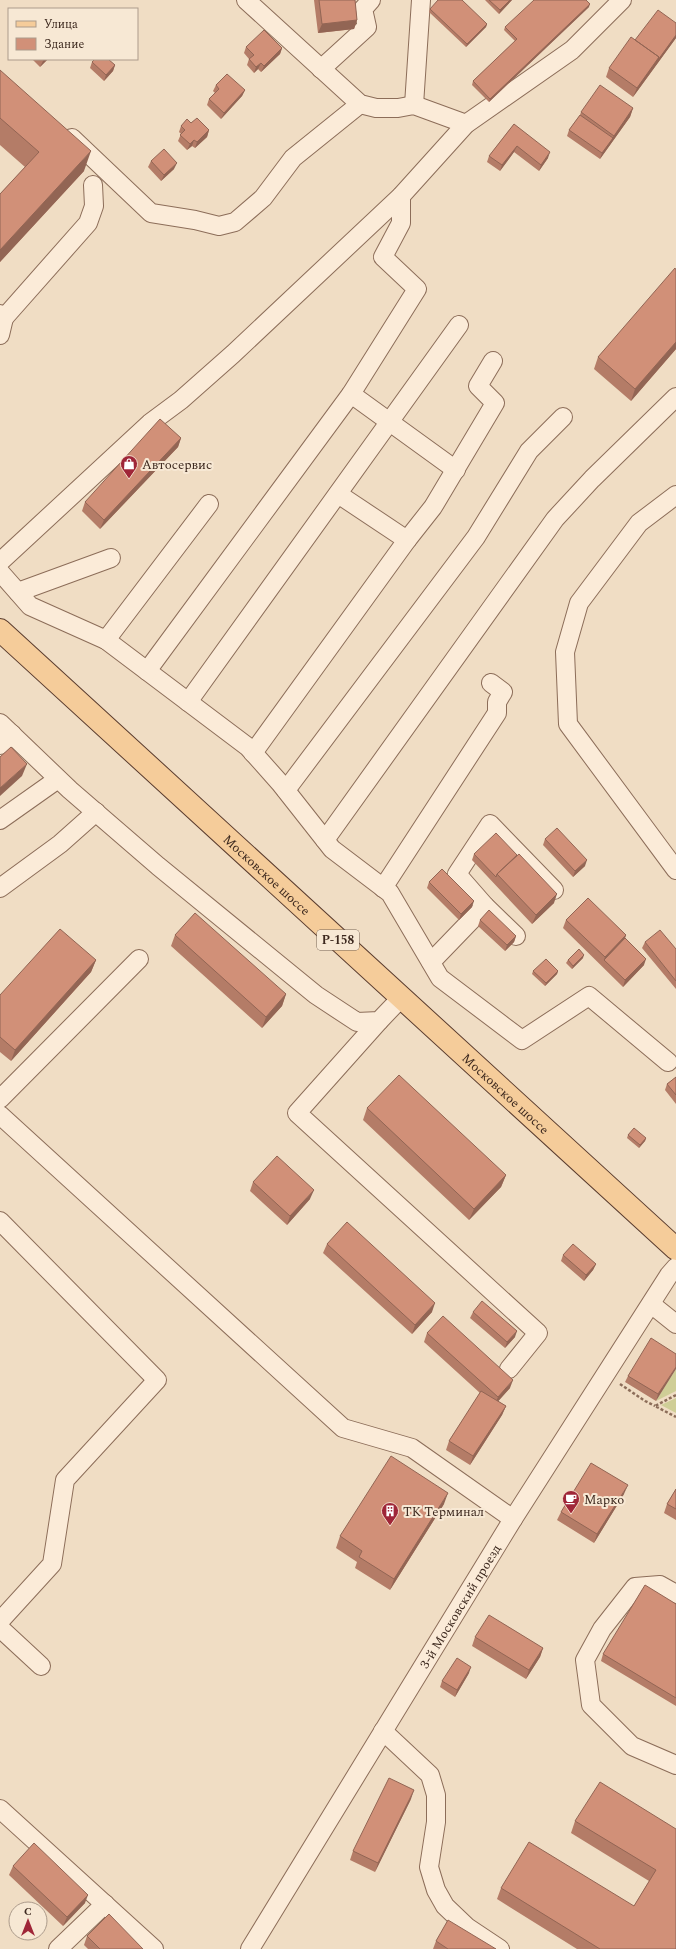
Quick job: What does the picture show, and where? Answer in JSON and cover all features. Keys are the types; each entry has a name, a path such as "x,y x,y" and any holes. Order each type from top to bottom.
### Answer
{"main road":[{"name":"Московское шоссе","path":"0,630 676,1249"}],"street":[{"path":"246,0 360,104 376,108 398,108 414,105 466,124"},
{"path":"321,69 367,27 363,9 371,0"},
{"path":"414,105 421,0"},
{"path":"0,562 150,423 181,400 233,354 401,196 466,124 572,50 622,0"},
{"path":"58,125 151,213 195,220 219,226 235,222 263,198 293,158 360,104"},
{"path":"0,336 2,316 88,223 94,206 93,186"},
{"path":"147,671 351,394 417,289 383,257 401,223 401,196"},
{"path":"188,702 459,325"},
{"path":"253,753 407,540 433,507 456,470 495,403 478,386 493,361"},
{"path":"351,394 456,470"},
{"path":"324,840 555,519 592,479 676,397"},
{"path":"286,790 476,537 529,451 563,417"},
{"path":"338,494 407,540"},
{"path":"676,495 639,523 579,603 565,652 568,724 676,870"},
{"path":"106,640 209,504"},
{"path":"18,592 111,558"},
{"path":"0,572 30,606 106,640 248,747 286,790 332,849 390,893 440,978 522,1040 588,996 668,1062"},
{"path":"384,888 497,713 497,702 503,692 491,683"},
{"path":"4,734 246,940 316,995 357,1022 379,1021"},
{"path":"0,820 58,779"},
{"path":"0,888 60,844 96,812"},
{"path":"516,936 485,906 458,874 490,824 554,890"},
{"path":"431,962 485,906"},
{"path":"139,959 0,1112 343,1428 412,1448 513,1519"},
{"path":"401,998 297,1113 538,1333 509,1369"},
{"path":"0,1221 157,1380 65,1480 52,1564 0,1621"},
{"name":"3-й Московский проезд","path":"250,1949 513,1519 650,1304 676,1267"},
{"path":"650,1304 676,1324"},
{"path":"676,1594 660,1585 635,1586 602,1629 585,1660 591,1705 632,1746 676,1765"},
{"path":"0,1628 40,1666"},
{"path":"383,1731 430,1775 436,1795 436,1822 429,1867 436,1890 445,1906 467,1927 500,1949"},
{"path":"0,1809 154,1949"},
{"path":"58,1949 105,1904"}],"path":[{"path":"618,1382 645,1401 676,1417"},
{"path":"655,1406 676,1395"}],"shaded area":[{"path":"676,1369 676,1391 656,1401"},
{"path":"676,1398 676,1413 661,1405"}],"building":[{"path":"319,0 355,0 357,20 322,24"},
{"path":"438,0 462,0 487,24 467,44 430,9"},
{"path":"489,0 510,0 500,10"},
{"path":"534,0 586,0 590,4 490,99 473,81 517,39 505,27"},
{"path":"658,10 676,23 676,35 658,60 659,57 635,40"},
{"path":"264,30 282,48 264,66 261,63 256,67 249,59 254,55 246,47"},
{"path":"631,37 659,57 637,88 609,68"},
{"path":"94,60 109,60 115,65 106,75 92,62"},
{"path":"0,70 91,151 0,250 0,194 39,152 0,118"},
{"path":"227,74 245,90 224,113 209,99 219,89 216,85"},
{"path":"600,85 633,108 614,136 581,112"},
{"path":"580,115 613,138 602,153 569,130"},
{"path":"197,118 209,130 197,142 194,140 190,144 180,135 185,130 181,126 187,119 191,123"},
{"path":"514,124 550,152 541,165 517,146 502,165 489,156"},
{"path":"164,149 177,163 164,175 151,161"},
{"path":"675,268 676,342 635,389 598,357"},
{"name":"Автосервис","path":"160,419 181,438 104,520 85,502"},
{"path":"11,747 27,764 0,788 0,757"},
{"path":"557,828 587,860 575,871 545,839"},
{"path":"496,833 517,855 497,874 496,877 474,854"},
{"path":"519,854 557,894 536,915 497,874"},
{"path":"442,869 474,901 461,914 429,882"},
{"path":"588,898 626,935 605,957 566,920"},
{"path":"489,910 516,936 507,945 480,920"},
{"path":"195,913 286,994 266,1017 175,935"},
{"path":"60,929 96,960 15,1050 0,1037 0,995"},
{"path":"660,930 676,949 676,981 645,942"},
{"path":"625,938 646,959 625,980 604,960"},
{"path":"579,949 584,955 573,966 568,960"},
{"path":"546,959 558,971 546,983 533,971"},
{"path":"399,1075 506,1175 474,1209 367,1108"},
{"path":"676,1077 676,1095 667,1084"},
{"path":"634,1128 646,1138 640,1145 628,1135"},
{"path":"277,1156 314,1190 290,1216 253,1182"},
{"path":"347,1222 435,1303 415,1325 327,1244"},
{"path":"573,1244 596,1264 586,1275 563,1255"},
{"path":"482,1301 517,1331 507,1342 473,1312"},
{"path":"443,1316 513,1380 498,1397 427,1333"},
{"path":"651,1338 676,1354 676,1367 658,1394 628,1376"},
{"path":"481,1391 506,1406 473,1456 449,1441"},
{"name":"ТК Терминал","path":"391,1456 448,1493 394,1579 359,1557 362,1551 340,1536"},
{"path":"591,1463 628,1485 597,1534 561,1512"},
{"path":"676,1489 676,1509 667,1504"},
{"path":"645,1585 676,1604 676,1698 603,1654"},
{"path":"489,1615 543,1648 529,1670 475,1637"},
{"path":"457,1658 471,1667 457,1690 442,1681"},
{"path":"389,1778 414,1790 378,1863 353,1851"},
{"path":"600,1782 676,1829 676,1949 600,1949 501,1888 529,1842 634,1906 656,1870 575,1821"},
{"path":"34,1843 88,1895 67,1917 13,1866"},
{"path":"109,1914 143,1949 100,1949 87,1936"},
{"path":"448,1920 496,1949 448,1949 436,1941"}],"place":[{"name":"Автосервис","path":"129,479"},
{"name":"Марко","path":"571,1514"},
{"name":"ТК Терминал","path":"390,1526"}]}
